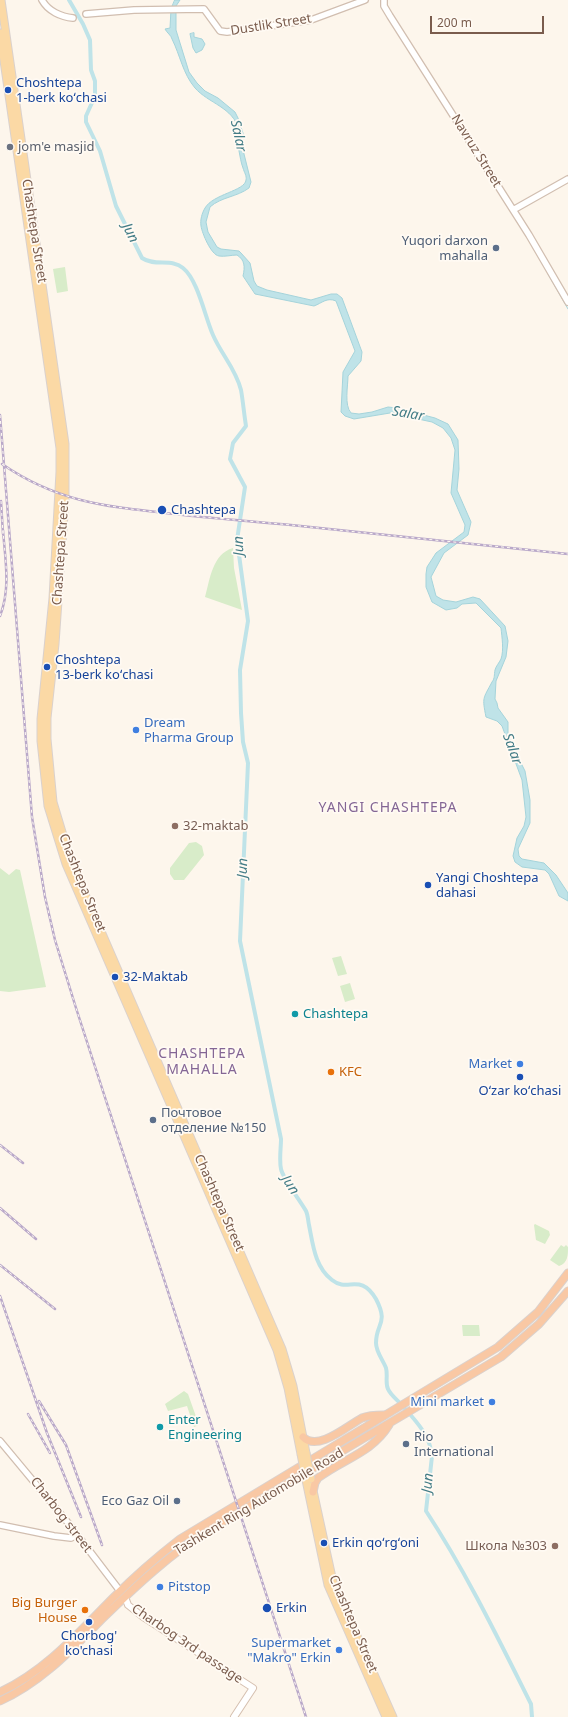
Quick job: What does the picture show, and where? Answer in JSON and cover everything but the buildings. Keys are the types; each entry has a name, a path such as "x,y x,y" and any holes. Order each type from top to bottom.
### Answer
{"highway":[{"name":"Tashkent Ring Automobile Road","path":"0,1701 24,1689 46,1673 157,1557 193,1531 386,1414 466,1368 498,1347 527,1323 551,1296 568,1273"},
{"name":"Tashkent Ring Automobile Road","path":"0,1692 30,1675 53,1658 122,1594 192,1541 501,1357 530,1333 568,1291"},
{"path":"303,1452 363,1417 386,1414"},
{"path":"313,1492 318,1478 372,1446 383,1435 390,1422"},
{"path":"303,1437 310,1442 320,1442"}],"main road":[{"name":"Chashtepa Street","path":"1,0 65,444 65,500 55,644 47,718 50,781 60,837"},
{"name":"Chashtepa Street","path":"0,33 60,448 53,598 41,719 41,741 48,806 149,1049 286,1359 303,1437 303,1452"},
{"name":"Chashtepa Street","path":"253,1286 284,1372 303,1452 328,1585 386,1717"},
{"name":"Chashtepa Street","path":"308,1480 313,1492 333,1582 392,1717"},
{"name":"Charbog 3rd passage","path":"122,1594 128,1605 142,1617 253,1688 234,1717"}],"street":[{"path":"42,0 56,14 74,18"},
{"name":"Dustlik Street","path":"86,14 134,10 204,10 222,32 311,20 365,0"},
{"path":"379,0 384,3"},
{"name":"Navruz Street","path":"384,3 513,210 568,302"},
{"path":"513,210 568,179"},
{"name":"Charbog street","path":"0,1441 77,1535 122,1594"},
{"path":"0,1525 54,1536 71,1538 77,1535"}],"green space":[{"path":"65,267 68,291 57,293 53,269"},
{"path":"233,548 234,568 242,610 205,597 216,562 226,551"},
{"path":"196,842 202,846 204,855 184,880 174,880 170,874 170,868 189,843"},
{"path":"0,868 9,875 16,869 20,870 46,987 9,992 0,991"},
{"path":"341,956 347,974 338,976 332,958"},
{"path":"350,983 355,999 345,1002 340,986"},
{"path":"535,1224 549,1231 550,1235 545,1244 536,1240"},
{"path":"561,1245 564,1247 566,1245 568,1247 568,1253 566,1261 559,1266 550,1260"},
{"path":"462,1325 479,1325 480,1336 463,1336"},
{"path":"184,1391 188,1394 199,1425 194,1427 187,1406 168,1411 165,1404"}],"water":[{"name":"Salar","path":"175,0 180,0 176,6 176,30 189,72 205,91 218,98 235,112 243,133 243,150 251,182 249,188 219,201 210,207 206,222 208,232 217,247 221,249 239,251 250,263 254,281 257,286 267,290 311,300 331,294 337,294 342,298 362,352 361,361 348,376 347,400 351,413 359,414 372,412 388,407 397,408 435,418 448,424 458,440 459,469 457,490 471,522 468,535 444,553 431,577 436,596 443,600 456,602 473,597 480,599 505,626 508,641 506,657 496,681 495,699 498,708 508,722 508,733 525,771 530,800 530,823 518,849 519,856 522,859 544,863 556,875 568,893 568,901 559,896 549,874 545,870 522,867 515,862 513,856 517,838 524,826 526,817 522,780 502,726 497,721 486,717 484,705 485,695 494,679 495,669 502,655 501,628 476,603 462,604 457,608 446,610 432,602 426,587 427,567 436,553 464,532 465,525 451,493 455,450 451,438 443,428 432,422 390,413 354,419 345,416 341,412 343,372 355,351 336,301 327,300 314,306 255,294 243,276 244,264 242,259 237,255 216,255 210,248 201,226 202,214 205,208 215,199 244,184 246,177 240,157 236,122 226,111 200,93 191,83 171,38 165,29 170,28 171,9"},
{"path":"194,33 194,37 202,39 205,44 202,50 196,53 193,48 190,34"}],"waterway":[{"name":"Jun","path":"69,0 83,24 90,40 91,70 95,81 95,96 86,116 86,122 100,151 116,206 142,258 152,262 174,263 179,265 193,281 213,335 236,375 241,390 246,426 233,443 230,459 245,487 237,540 248,621 240,670 243,742 248,763 240,941 281,1139 280,1158 282,1173 307,1213 318,1262 326,1275 332,1280 343,1285 354,1284 365,1286 376,1299 380,1307 382,1319 378,1331 376,1346 386,1368 387,1387 392,1395 420,1427 431,1448 432,1456 426,1511 455,1558 494,1630 531,1704 532,1717"},
{"path":"493,184 525,234"},
{"path":"548,274 568,309"}],"railway":[{"path":"0,415 32,817 45,897 55,940 306,1717"},
{"path":"2,464 41,486 61,494 80,500 121,508 568,554"},
{"path":"1,501 3,534"},
{"path":"0,616 6,584 3,530"},
{"path":"0,1145 23,1163"},
{"path":"0,1208 36,1239"},
{"path":"0,1265 55,1309"},
{"path":"0,1296 47,1433 81,1517"},
{"path":"39,1401 66,1445 102,1545"},
{"path":"28,1414 50,1453"}],"place":[{"name":"Choshtepa 1-berk koʻchasi","path":"8,90"},
{"name":"jom'e masjid","path":"10,147"},
{"name":"Yuqori darxon mahalla","path":"496,248"},
{"name":"Chashtepa","path":"162,510"},
{"name":"Choshtepa 13-berk koʻchasi","path":"47,667"},
{"name":"Dream Pharma Group","path":"136,730"},
{"name":"32-maktab","path":"175,826"},
{"name":"Yangi Choshtepa dahasi","path":"428,885"},
{"name":"32-Maktab","path":"115,977"},
{"name":"Сhashtepa","path":"295,1014"},
{"name":"Market","path":"520,1064"},
{"name":"KFC","path":"331,1072"},
{"name":"Oʻzar koʻchasi","path":"520,1077"},
{"name":"Почтовое отделение №150","path":"153,1120"},
{"name":"Mini market","path":"492,1402"},
{"name":"Enter Engineering","path":"160,1427"},
{"name":"Rio International","path":"406,1444"},
{"name":"Eco Gaz Oil","path":"177,1501"},
{"name":"Erkin qoʻrgʻoni","path":"324,1543"},
{"name":"Школа №303","path":"555,1546"},
{"name":"Pitstop","path":"160,1587"},
{"name":"Erkin","path":"267,1608"},
{"name":"Big Burger House","path":"85,1610"},
{"name":"Chorbog' ko'chasi","path":"89,1622"},
{"name":"Supermarket \"Makro\" Erkin","path":"339,1650"}],"district":[{"name":"YANGI CHASHTEPA","path":"388,808"},
{"name":"CHASHTEPA MAHALLA","path":"202,1062"}]}
